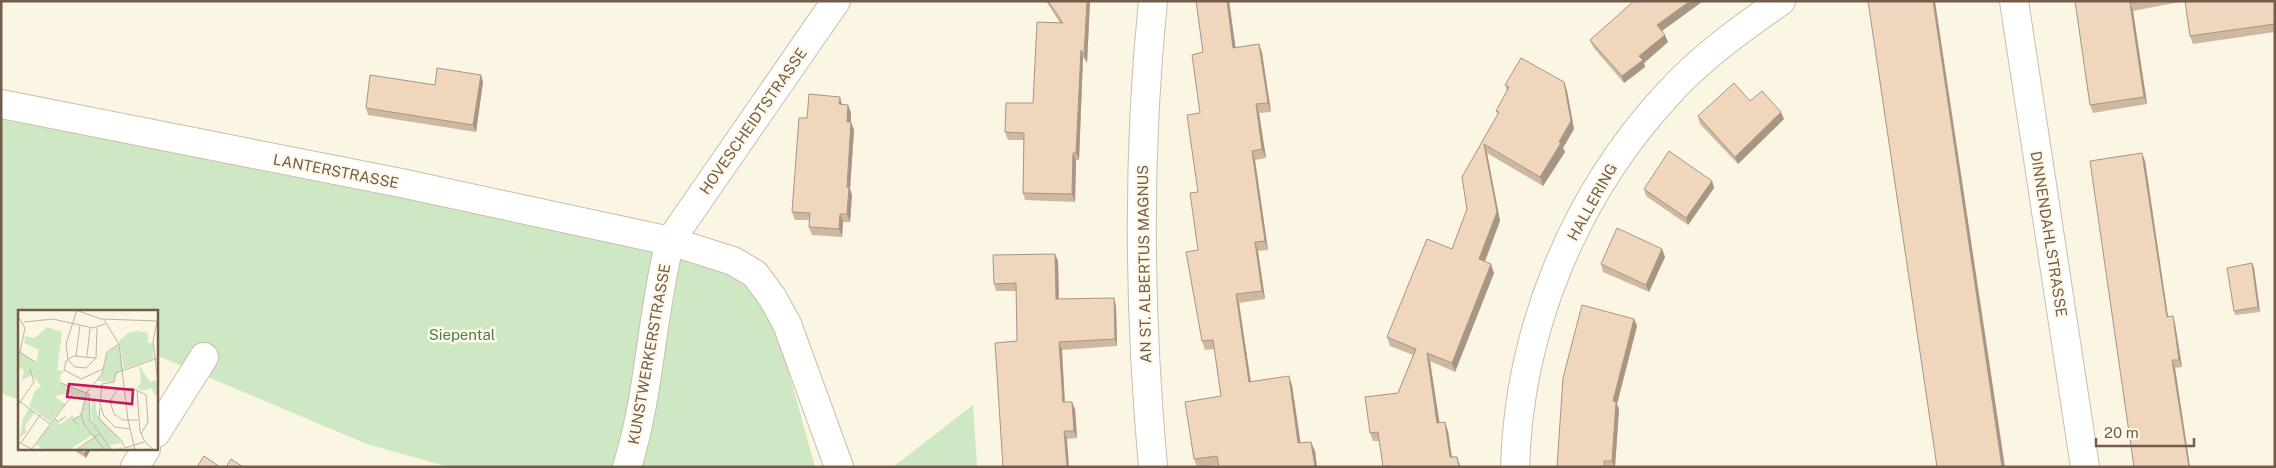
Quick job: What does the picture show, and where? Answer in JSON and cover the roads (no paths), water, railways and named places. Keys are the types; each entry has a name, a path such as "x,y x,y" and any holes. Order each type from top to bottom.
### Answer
{"street":[{"name":"HOVESCHEIDTSTRASSE","path":"670,242 836,1"},
{"name":"AN ST. ALBERTUS MAGNUS","path":"1153,1 1147,60 1141,226 1146,392 1153,467"},
{"name":"HALLERING","path":"1515,467 1522,394 1543,306 1560,260 1602,178 1632,135 1668,94 1704,58 1781,1"},
{"name":"DINNENDAHLSTRASSE","path":"2014,1 2085,467"},
{"name":"LANTERSTRASSE","path":"1,104 401,183 670,242 733,261 755,274 772,297 787,324 839,467"},
{"name":"KUNSTWERKERSTRASSE","path":"626,467 637,434 660,280 670,242"},
{"path":"158,429 204,357"},
{"path":"135,467 145,450"}],"park label":[{"name":"Siepental","path":"462,334"}]}
